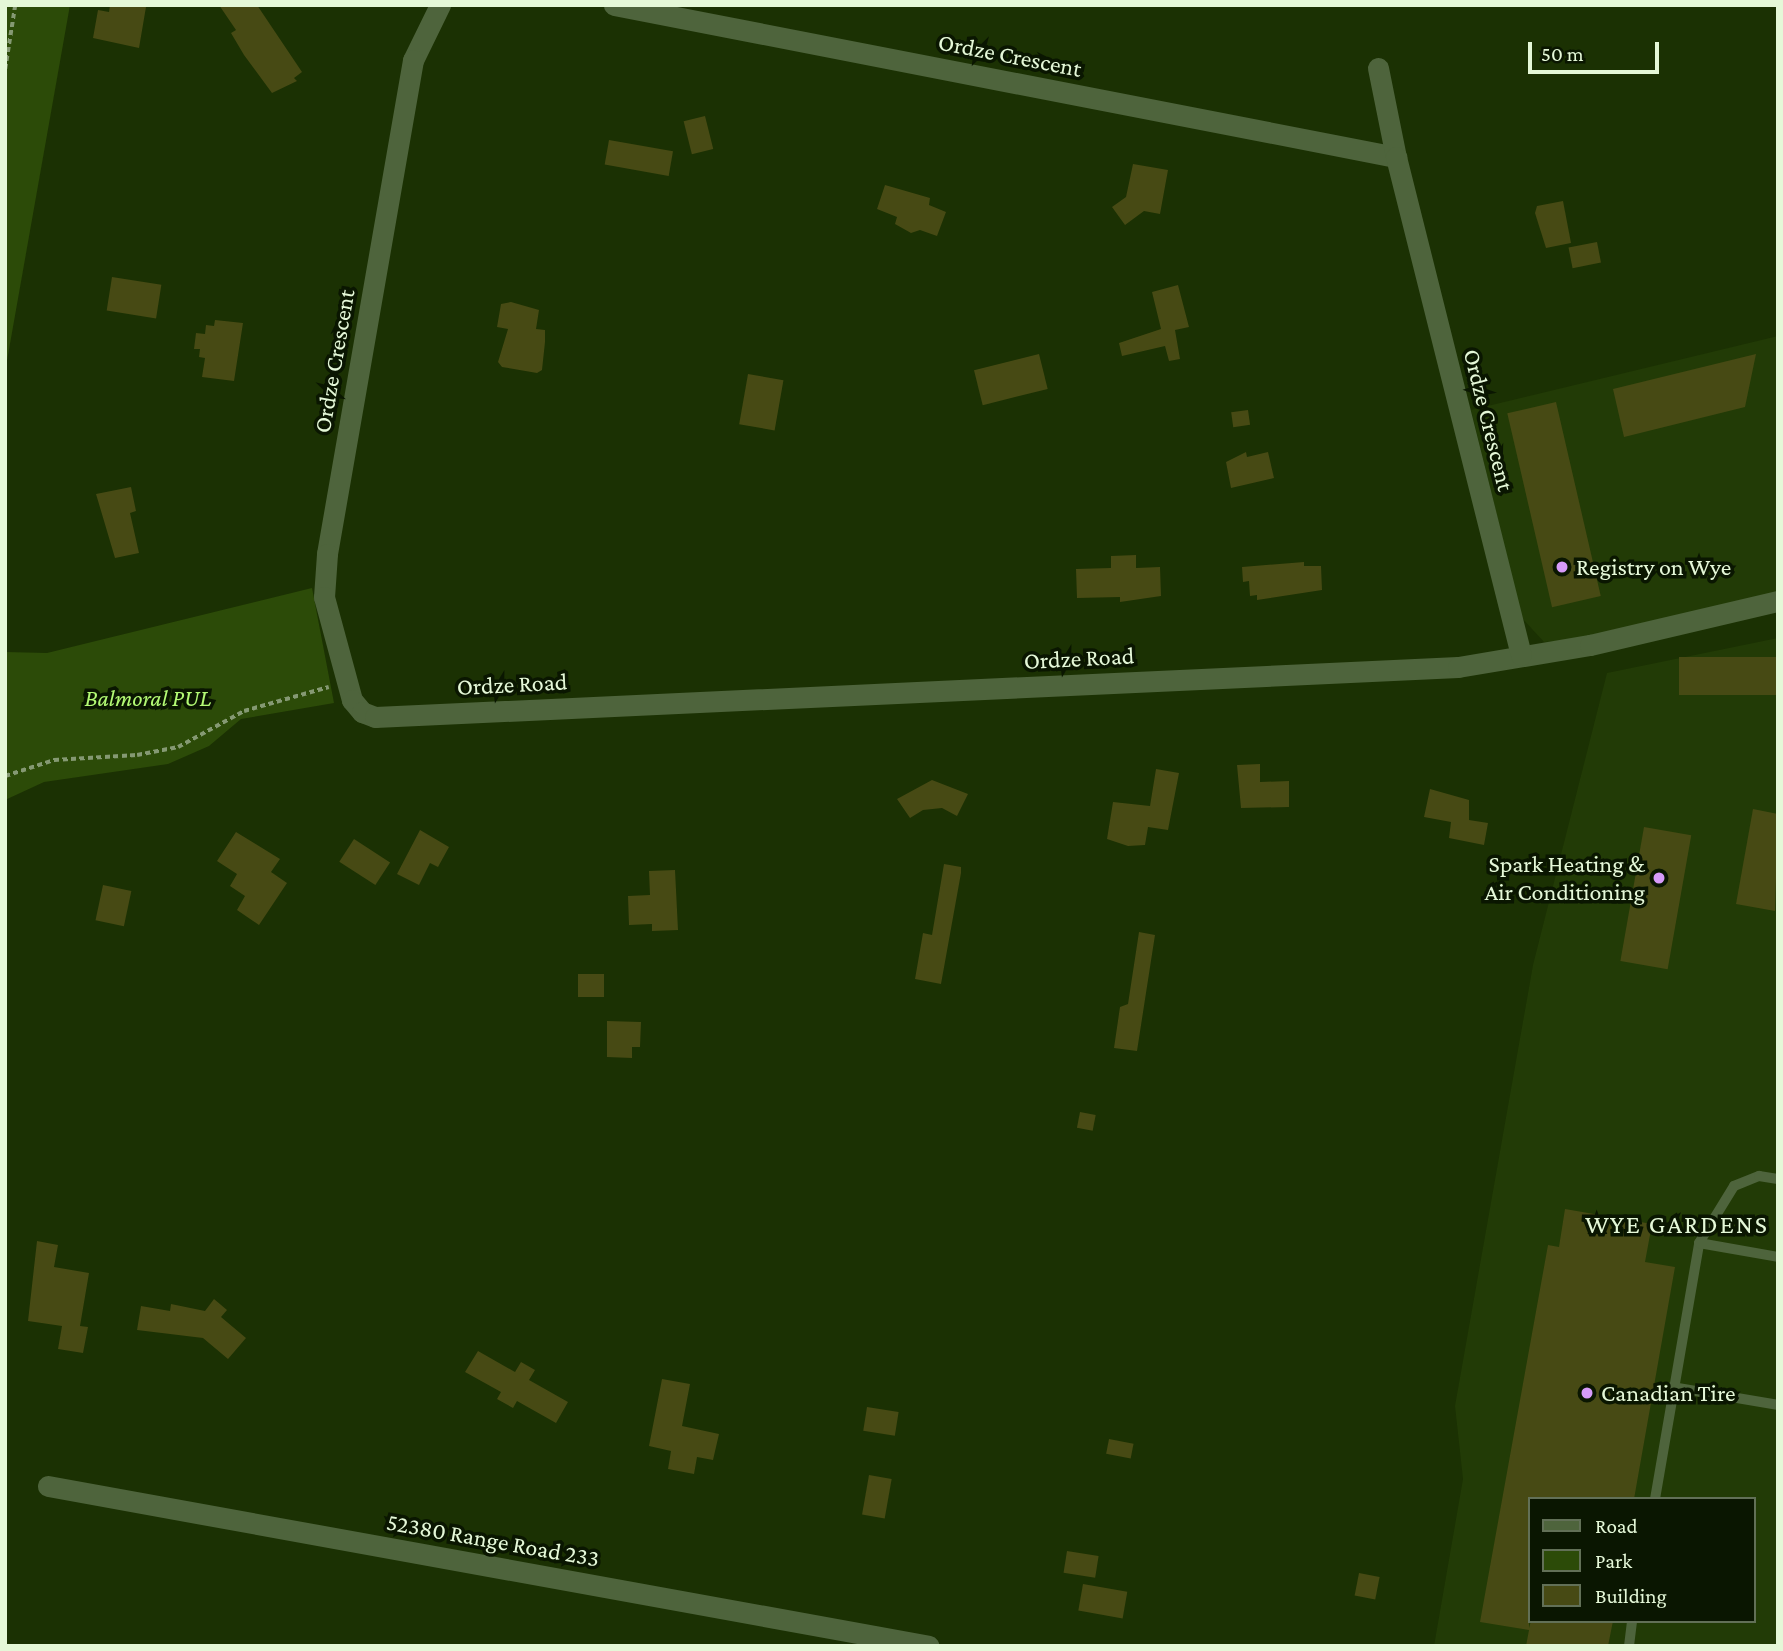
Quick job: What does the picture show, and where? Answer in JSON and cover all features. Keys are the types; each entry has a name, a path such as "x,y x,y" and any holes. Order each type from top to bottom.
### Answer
{"street":[{"name":"Ordze Crescent","path":"375,717 362,712 346,681 324,597 327,554 414,60 440,5"},
{"name":"Ordze Crescent","path":"614,5 1396,157"},
{"name":"Ordze Crescent","path":"1378,68 1396,157 1521,655"},
{"name":"Ordze Road","path":"375,717 1458,667 1590,645 1778,601"},
{"name":"52380 Range Road 233","path":"48,1486 929,1646"}],"lane":[{"path":"1654,1497 1699,1243 1734,1186 1759,1176 1778,1179"},
{"path":"1699,1243 1778,1257"},
{"path":"1672,1387 1778,1405"},
{"path":"1629,1646 1632,1623"}],"path":[{"path":"5,69 15,5"},
{"path":"5,776 54,760 137,755 177,747 244,711 346,681"}],"shaded area":[{"path":"1778,336 1778,601 1592,638 1544,642 1522,618 1471,410"},
{"path":"1778,638 1778,1646 1434,1646 1463,1479 1455,1406 1533,965 1607,673"}],"green space":[{"path":"5,5 70,5 5,372"},
{"name":"Balmoral PUL","path":"312,588 334,703 241,719 209,746 168,764 44,782 5,800 5,652 47,653"}],"building":[{"path":"110,5 146,7 139,48 93,38 98,10 109,12"},
{"path":"219,5 257,5 302,72 294,78 297,81 272,93 244,55 231,33 236,30"},
{"path":"705,116 713,149 692,154 684,121"},
{"path":"609,140 673,151 669,176 605,165"},
{"path":"1133,164 1168,170 1160,214 1144,211 1125,225 1112,207 1126,197"},
{"path":"885,185 930,198 929,205 946,212 937,236 920,230 911,233 895,224 897,217 877,209"},
{"path":"1563,201 1571,243 1546,248 1535,213 1537,206"},
{"path":"1597,242 1601,263 1573,268 1569,248"},
{"path":"112,277 161,285 156,318 107,311"},
{"path":"1178,285 1189,327 1175,330 1180,359 1169,361 1165,346 1122,356 1119,343 1161,329 1152,292"},
{"path":"511,302 539,310 536,329 545,330 545,342 542,370 537,373 502,367 498,362 508,329 497,327 501,304"},
{"path":"215,320 243,323 234,381 202,377 205,358 199,357 200,349 194,349 196,333 205,334 206,325 214,326"},
{"path":"1039,354 1048,389 983,405 974,370"},
{"path":"1756,354 1745,407 1624,437 1613,389"},
{"path":"748,374 783,380 775,430 739,424"},
{"path":"1556,402 1601,596 1552,607 1507,413"},
{"path":"1248,410 1250,425 1233,427 1231,412"},
{"path":"1246,452 1247,457 1268,452 1274,478 1231,488 1226,462"},
{"path":"131,487 136,511 130,513 139,553 115,558 96,494"},
{"path":"1136,555 1136,568 1160,567 1161,596 1120,602 1120,597 1077,598 1076,569 1111,568 1111,556"},
{"path":"1304,562 1304,566 1321,566 1322,590 1257,600 1257,595 1250,596 1249,581 1243,582 1242,567"},
{"path":"1679,657 1778,657 1778,695 1679,695"},
{"path":"1260,764 1260,782 1289,781 1289,807 1241,808 1237,765"},
{"path":"1156,769 1179,773 1168,830 1148,827 1145,845 1128,846 1107,839 1113,802 1150,806"},
{"path":"932,780 968,794 957,816 942,808 923,810 910,818 897,799"},
{"path":"1430,789 1469,800 1469,820 1488,823 1484,845 1449,838 1451,822 1424,817"},
{"path":"1753,809 1778,814 1775,911 1736,904"},
{"name":"Spark Heating & Air Conditioning","path":"1644,827 1691,835 1668,969 1620,961"},
{"path":"420,830 449,847 438,867 430,863 419,885 397,874"},
{"path":"236,832 280,859 271,872 287,883 259,925 237,910 245,896 230,886 237,874 217,861"},
{"path":"354,839 390,862 375,885 339,862"},
{"path":"944,864 961,867 961,873 941,984 915,979 923,933 932,935"},
{"path":"675,870 678,930 652,931 652,924 629,925 628,896 650,895 649,871"},
{"path":"103,885 131,891 124,926 96,920"},
{"path":"1139,932 1155,935 1137,1051 1114,1048 1120,1007 1128,1004"},
{"path":"578,974 604,974 604,997 578,997"},
{"path":"607,1021 641,1022 640,1047 632,1047 632,1058 607,1057"},
{"path":"1080,1112 1096,1115 1093,1131 1077,1128"},
{"name":"Canadian Tire","path":"1565,1209 1652,1224 1645,1262 1675,1267 1634,1497 1528,1497 1529,1628 1530,1623 1613,1623 1608,1646 1526,1646 1529,1630 1480,1622 1548,1245 1559,1247"},
{"path":"37,1241 58,1245 54,1267 89,1273 80,1326 88,1327 83,1353 58,1349 62,1326 28,1321"},
{"path":"214,1299 227,1310 221,1317 246,1338 228,1359 203,1338 137,1330 141,1306 170,1311 171,1304 205,1311"},
{"path":"478,1351 515,1372 521,1362 535,1370 529,1380 568,1402 556,1423 517,1401 513,1408 497,1399 501,1392 465,1372"},
{"path":"662,1379 690,1384 682,1426 719,1434 713,1460 697,1457 694,1474 668,1469 671,1451 649,1446"},
{"path":"867,1407 899,1412 895,1436 863,1431"},
{"path":"1109,1439 1134,1444 1131,1458 1106,1454"},
{"path":"869,1475 892,1479 885,1518 862,1514"},
{"path":"1067,1551 1099,1556 1095,1578 1064,1573"},
{"path":"1359,1573 1380,1577 1375,1600 1355,1596"},
{"path":"1083,1584 1127,1592 1123,1618 1078,1611"}],"place":[{"name":"Registry on Wye","path":"1562,567"},
{"name":"Spark Heating & Air Conditioning","path":"1659,878"},
{"name":"Canadian Tire","path":"1587,1393"}],"district":[{"name":"WYE GARDENS","path":"1677,1225"}]}
